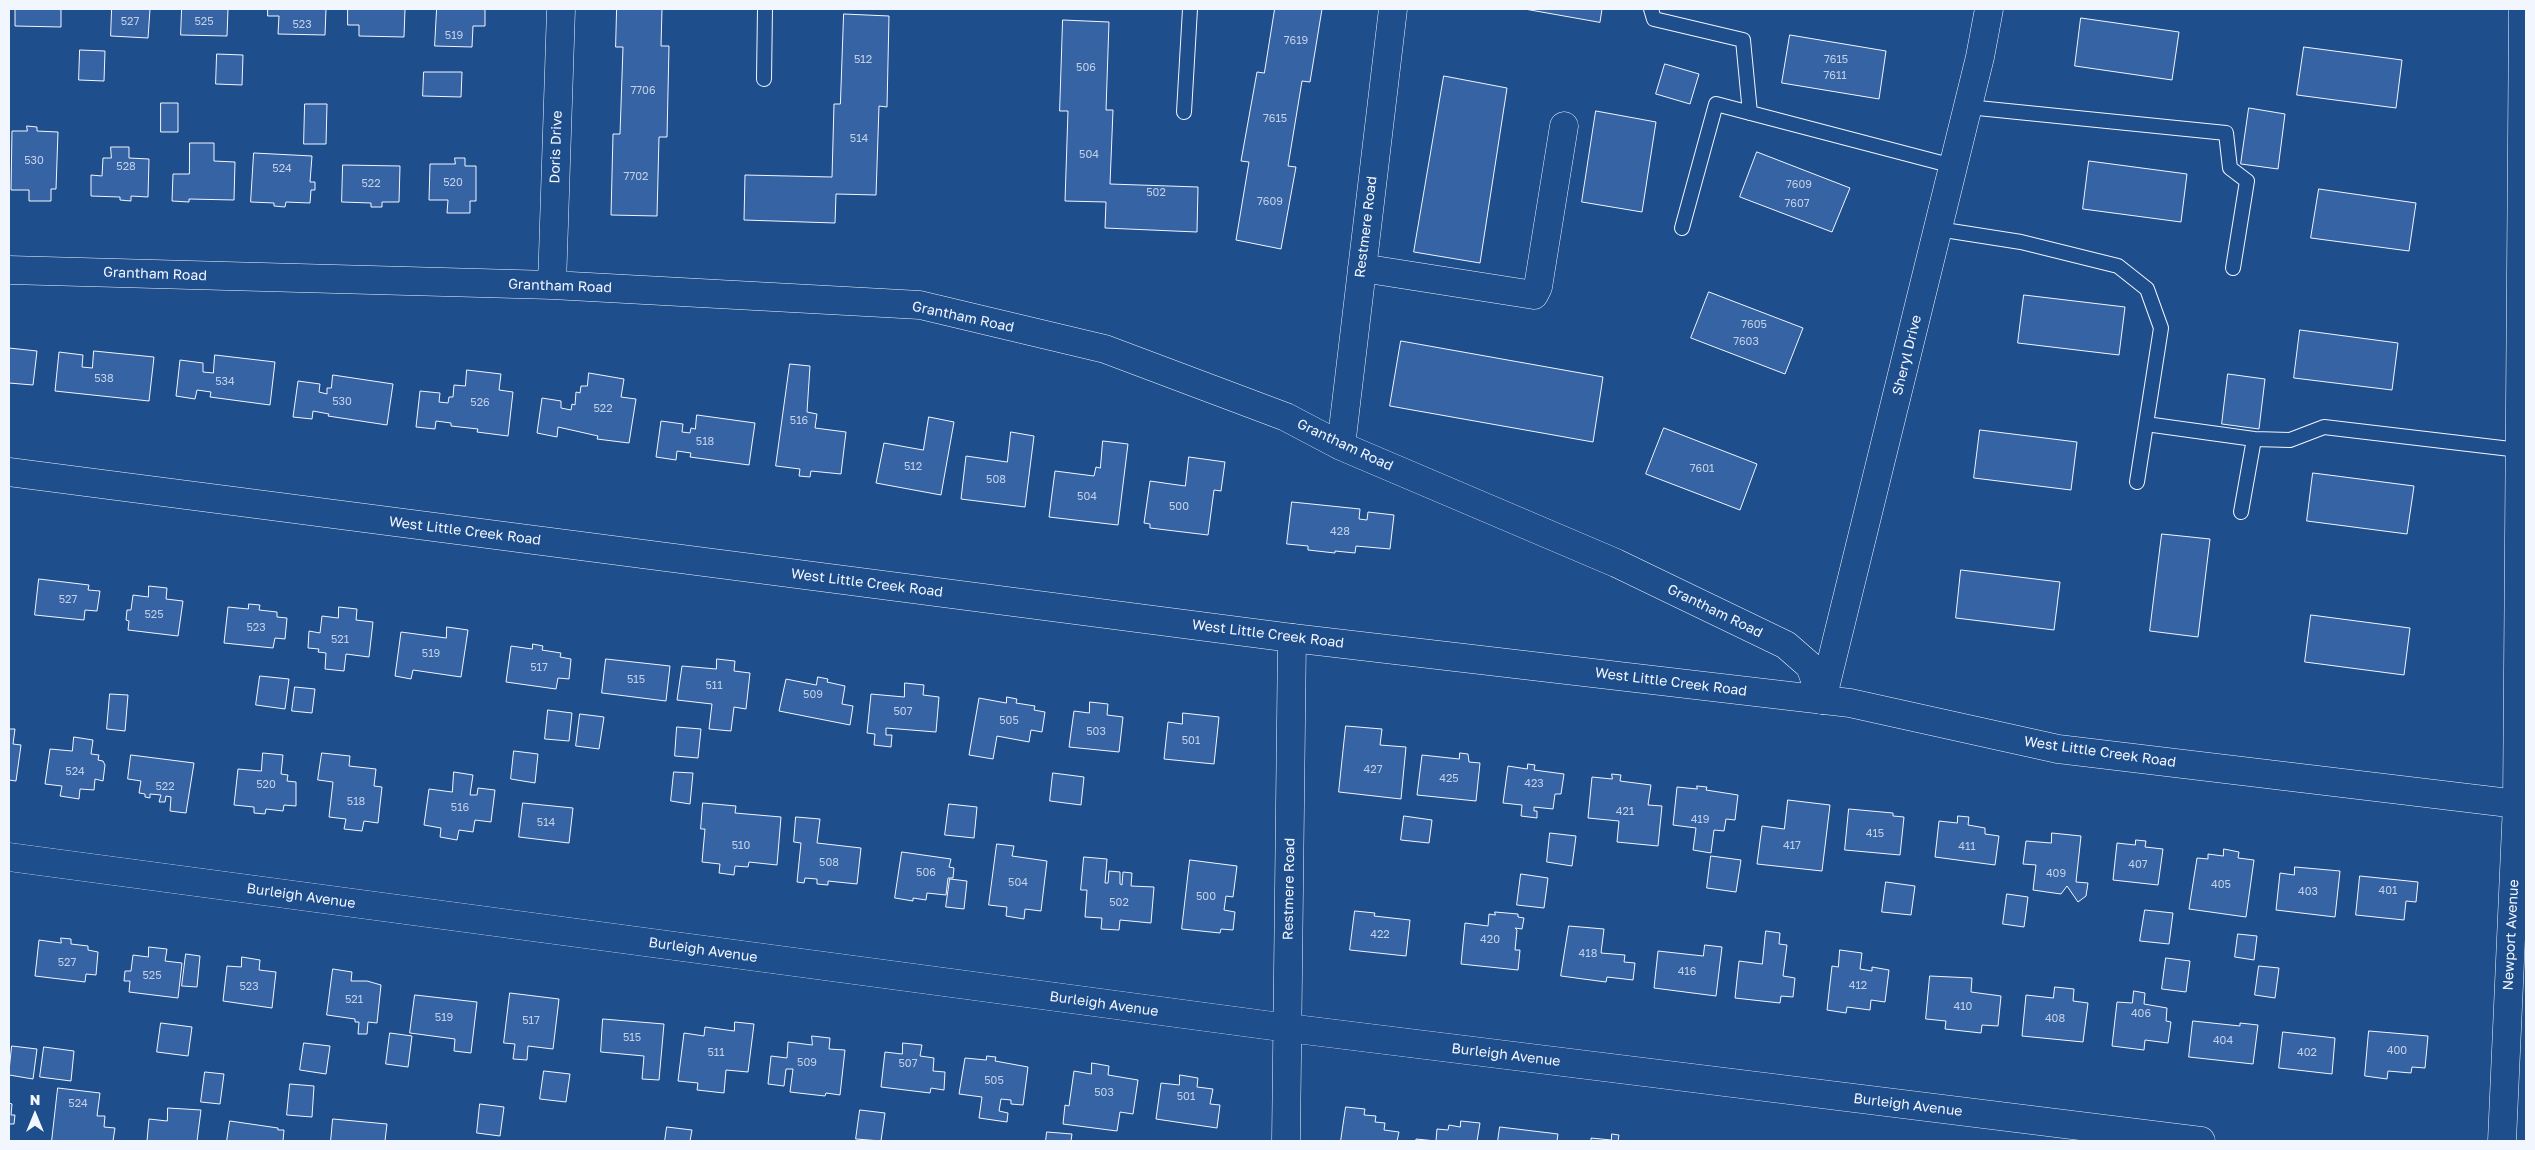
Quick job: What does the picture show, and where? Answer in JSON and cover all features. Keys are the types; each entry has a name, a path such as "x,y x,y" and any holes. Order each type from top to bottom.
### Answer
{"street":[{"name":"Doris Drive","path":"552,285 561,9"},
{"name":"Restmere Road","path":"1341,446 1393,9"},
{"name":"Sheryl Drive","path":"1822,700 1968,107 1989,9"},
{"name":"Newport Avenue","path":"2502,1141 2522,804 2519,450 2523,9"},
{"path":"1362,268 1534,295 1538,287 1564,126"},
{"name":"Grantham Road","path":"9,270 552,285 920,305 1105,349 1286,417 1341,446 1616,563 1786,645 1810,666 1822,700"},
{"name":"West Little Creek Road","path":"9,472 1292,638 1850,703 2058,749 2522,804"},
{"name":"Restmere Road","path":"1286,1141 1292,638"},
{"name":"Burleigh Avenue","path":"9,857 1288,1028 2201,1141"}],"lane":[{"path":"764,79 765,9"},
{"path":"1184,112 1190,9"},
{"path":"1650,9 1654,19 1743,40 1750,113"},
{"path":"1682,228 1716,104 1953,166"},
{"path":"1968,107 2226,133 2230,168 2247,181 2233,268"},
{"path":"1938,229 2021,242 2118,266 2147,289 2161,328 2137,482"},
{"path":"2146,424 2254,439 2290,440 2324,427 2519,450"},
{"path":"2241,512 2254,439"}],"building":[{"path":"15,9 61,9 61,27 15,26"},
{"path":"112,9 150,9 148,38 111,36"},
{"path":"182,9 228,9 227,36 181,35"},
{"path":"268,9 326,9 325,35 278,34 279,16 268,16"},
{"path":"348,9 405,9 404,37 359,36 359,25 348,25"},
{"path":"437,9 485,9 485,26 473,26 472,47 435,46"},
{"path":"617,9 662,9 661,46 669,46 667,137 659,137 657,216 611,215 613,134 620,134 623,47 616,47"},
{"path":"1275,9 1322,9 1310,82 1302,81 1288,166 1296,167 1281,249 1236,240 1249,162 1241,161 1257,72 1264,73"},
{"path":"1525,9 1602,9 1600,22"},
{"path":"844,14 889,16 887,107 879,106 876,195 836,194 835,223 744,220 745,175 832,177 834,104 840,104"},
{"path":"2081,18 2179,32 2172,80 2075,66"},
{"path":"1063,20 1109,22 1106,110 1113,110 1110,184 1198,187 1197,232 1105,228 1106,202 1065,201 1068,111 1060,111"},
{"path":"1790,35 1886,51 1879,99 1782,83"},
{"path":"2304,47 2402,60 2396,108 2297,95"},
{"path":"80,50 105,51 104,81 79,80"},
{"path":"217,54 243,55 242,85 216,84"},
{"path":"1665,64 1699,74 1690,104 1656,94"},
{"path":"424,72 462,72 461,97 423,96"},
{"path":"1444,76 1507,88 1480,263 1414,252"},
{"path":"161,103 178,103 178,132 161,132"},
{"path":"305,104 327,104 326,144 304,144"},
{"path":"2249,108 2285,114 2278,169 2241,164"},
{"path":"1596,111 1656,122 1642,212 1582,202"},
{"path":"27,126 37,127 37,131 58,132 56,189 51,189 51,201 29,201 29,190 11,190 12,131 27,131"},
{"path":"190,143 214,143 214,161 235,162 234,200 189,199 189,202 172,201 173,174 189,174"},
{"path":"111,147 129,147 129,158 149,159 148,197 131,196 131,201 120,200 120,197 91,196 91,175 102,176 103,158 111,158"},
{"path":"1757,152 1850,188 1832,232 1740,197"},
{"path":"254,153 312,156 310,182 315,182 315,190 311,190 310,203 286,202 285,207 274,206 274,203 251,202"},
{"path":"455,158 465,158 465,166 476,166 476,201 470,201 470,213 447,213 448,200 429,200 430,164 455,164"},
{"path":"2089,161 2187,174 2181,222 2083,209"},
{"path":"343,165 400,166 399,202 382,202 382,207 371,207 371,203 342,202"},
{"path":"2319,189 2416,203 2409,251 2311,238"},
{"path":"1709,292 1803,328 1785,374 1691,338"},
{"path":"2024,295 2125,307 2119,355 2018,343"},
{"path":"2300,330 2398,343 2392,390 2294,378"},
{"path":"1401,341 1603,377 1593,442 1390,406"},
{"path":"9,348 37,351 33,385 9,383"},
{"path":"94,351 154,357 149,401 55,391 59,352 83,355 82,367 92,368"},
{"path":"215,355 275,362 270,405 210,397 211,392 197,390 195,399 176,396 180,360 203,363 203,372 213,373"},
{"path":"790,364 810,366 807,412 817,414 815,428 846,432 841,474 811,471 810,477 799,476 800,469 776,466"},
{"path":"467,370 501,374 499,390 513,392 508,436 477,432 478,429 451,426 451,423 436,421 435,429 416,427 420,391 440,393 439,402 448,403 449,397 453,397 454,385 465,386"},
{"path":"589,373 624,379 621,397 636,399 629,443 597,439 598,436 558,427 557,437 537,433 542,398 561,401 561,408 571,410 572,404 575,405 576,392 580,393 581,386 587,386"},
{"path":"2228,374 2265,379 2259,429 2222,424"},
{"path":"333,375 393,384 387,425 328,416 329,414 313,411 312,419 293,417 298,381 320,384 319,392 327,394 327,388 331,388"},
{"path":"697,415 755,423 749,465 690,457 691,453 677,451 676,460 656,457 661,421 683,424 682,432 690,433 691,428 695,429"},
{"path":"929,417 954,422 941,495 876,483 884,443 923,450"},
{"path":"1664,428 1757,464 1740,510 1646,474"},
{"path":"1980,430 2077,442 2071,490 1974,478"},
{"path":"1011,432 1034,436 1025,507 961,499 966,456 1007,462"},
{"path":"1103,441 1128,444 1118,525 1049,517 1055,471 1094,476 1096,467 1100,468"},
{"path":"1189,457 1225,462 1221,491 1214,490 1208,535 1150,528 1150,524 1144,523 1150,481 1185,486"},
{"path":"2313,473 2414,486 2407,534 2307,521"},
{"path":"1292,502 1360,509 1359,519 1367,520 1368,512 1394,515 1390,549 1356,546 1355,553 1335,551 1335,553 1308,550 1308,546 1287,544"},
{"path":"2162,534 2210,539 2198,637 2150,631"},
{"path":"1961,570 2060,582 2054,630 1956,618"},
{"path":"39,579 89,585 88,590 100,591 97,611 85,610 84,620 35,615"},
{"path":"149,586 167,588 166,599 183,601 178,636 128,630 127,610 131,610 133,595 148,597"},
{"path":"249,604 260,605 259,610 277,612 277,617 287,618 285,639 275,638 273,648 224,643 228,607 248,609"},
{"path":"339,607 357,609 356,620 373,622 369,657 346,654 344,671 325,669 326,653 318,652 319,649 308,648 309,631 320,633 322,616 338,618"},
{"path":"2311,615 2410,628 2404,675 2305,662"},
{"path":"447,627 468,630 461,677 413,670 411,679 395,676 401,632 446,638"},
{"path":"533,644 543,646 542,650 561,653 560,657 571,659 569,679 558,678 556,689 506,682 511,646 532,649"},
{"path":"606,659 670,666 666,701 602,693"},
{"path":"717,659 735,661 734,671 750,673 746,709 734,707 731,731 709,729 712,704 677,700 682,666 716,669"},
{"path":"260,676 289,679 285,709 256,705"},
{"path":"818,677 828,679 827,682 845,686 842,704 853,706 850,725 779,711 786,679 816,685"},
{"path":"905,683 924,685 923,695 939,697 936,732 886,728 886,735 892,735 891,747 874,745 875,734 867,733 871,694 904,697"},
{"path":"295,687 315,689 312,713 292,711"},
{"path":"110,694 128,695 125,731 107,729"},
{"path":"1007,697 1017,699 1016,703 1035,706 1034,710 1045,712 1042,732 1031,730 1029,742 997,736 993,759 969,755 979,698 1006,703"},
{"path":"1090,702 1108,704 1107,715 1123,717 1119,752 1069,747 1074,711 1089,713"},
{"path":"548,710 572,713 569,741 545,739"},
{"path":"1183,713 1219,717 1214,764 1164,759 1168,722 1182,724"},
{"path":"580,714 604,717 599,749 576,746"},
{"path":"1346,726 1382,729 1380,745 1406,747 1401,799 1339,792"},
{"path":"677,727 701,729 698,758 675,756"},
{"path":"9,729 15,729 13,744 21,745 16,781 9,780"},
{"path":"74,737 93,740 91,754 99,755 98,760 103,761 105,765 103,781 95,779 94,790 80,789 79,799 60,796 62,786 45,784 50,749 72,751"},
{"path":"514,751 538,754 535,783 511,779"},
{"path":"263,753 283,755 281,774 288,775 287,781 296,782 296,806 284,805 283,811 266,809 265,814 254,813 254,807 234,805 238,769 261,771"},
{"path":"322,753 350,756 349,766 376,769 374,786 382,787 378,823 364,821 362,831 344,829 346,819 329,817 333,782 318,780"},
{"path":"1460,753 1468,754 1469,762 1480,763 1476,801 1417,795 1422,755 1459,759"},
{"path":"131,755 194,763 186,813 170,811 171,797 166,796 165,802 159,802 161,795 150,794 150,798 145,797 145,794 139,793 141,781 128,779"},
{"path":"1528,764 1535,765 1534,770 1564,774 1561,794 1555,794 1553,809 1534,807 1534,811 1537,811 1537,818 1521,816 1522,805 1503,803 1508,766 1527,769"},
{"path":"454,772 473,775 470,795 477,795 478,788 495,790 491,822 475,820 473,832 459,830 457,840 440,837 441,828 424,825 429,789 452,792"},
{"path":"674,772 693,773 690,804 671,801"},
{"path":"1053,773 1084,777 1081,805 1050,801"},
{"path":"1612,774 1621,775 1620,781 1651,785 1648,805 1662,806 1658,846 1617,842 1619,821 1588,818 1592,777 1612,779"},
{"path":"1697,786 1707,787 1706,790 1738,795 1735,820 1726,819 1724,831 1714,830 1711,853 1693,850 1696,828 1673,825 1677,787 1697,789"},
{"path":"1788,800 1830,805 1822,871 1757,864 1762,826 1784,829"},
{"path":"523,803 573,808 569,843 519,837"},
{"path":"703,803 736,806 735,813 781,817 777,865 749,862 748,867 735,866 734,875 719,873 720,864 702,862 705,829 701,829"},
{"path":"949,804 977,807 974,838 945,835"},
{"path":"1849,809 1893,813 1893,816 1904,817 1900,855 1845,850"},
{"path":"1404,816 1432,820 1429,843 1401,840"},
{"path":"1958,816 1969,817 1968,825 1985,828 1985,834 1999,836 1995,865 1935,857 1939,821 1957,823"},
{"path":"796,817 820,819 817,843 861,848 857,884 828,881 828,885 817,884 817,879 805,878 804,883 797,882 801,843 794,842"},
{"path":"1550,833 1576,836 1572,866 1547,862"},
{"path":"2052,833 2081,836 2076,882 2088,883 2086,896 2078,902 2067,886 2061,894 2033,890 2036,865 2023,864 2026,841 2051,843"},
{"path":"2136,840 2146,841 2145,847 2163,849 2158,885 2113,880 2117,843 2135,845"},
{"path":"997,844 1014,846 1012,856 1047,861 1041,911 1025,909 1024,919 1006,916 1007,907 989,905"},
{"path":"2224,849 2239,852 2238,858 2254,860 2246,917 2189,909 2197,858 2208,859 2208,854 2223,856"},
{"path":"902,852 951,859 949,867 954,868 953,878 948,878 946,895 927,893 926,900 913,898 913,901 895,898"},
{"path":"1711,856 1741,860 1736,892 1707,888"},
{"path":"1084,857 1107,859 1105,883 1108,883 1109,871 1120,872 1120,884 1122,885 1123,872 1132,873 1131,886 1154,887 1151,923 1120,920 1119,930 1101,929 1102,918 1085,917 1087,890 1081,890"},
{"path":"1190,860 1237,866 1233,897 1226,896 1224,910 1235,912 1233,930 1221,929 1220,933 1182,929"},
{"path":"2295,867 2340,871 2335,917 2276,910 2280,873 2294,875"},
{"path":"1521,874 1548,878 1544,908 1517,905"},
{"path":"2360,876 2418,882 2416,902 2406,901 2404,920 2356,915"},
{"path":"950,879 967,881 964,909 946,907"},
{"path":"1886,882 1915,886 1911,915 1882,912"},
{"path":"2007,894 2028,897 2024,927 2003,924"},
{"path":"2145,910 2173,913 2169,944 2140,941"},
{"path":"1355,911 1375,913 1374,916 1410,920 1406,956 1350,950"},
{"path":"1495,912 1518,914 1518,917 1524,918 1522,929 1515,928 1517,930 1515,950 1520,950 1518,970 1461,964 1465,923 1488,926 1489,914 1495,915"},
{"path":"1569,926 1604,929 1601,953 1625,955 1624,962 1635,963 1633,980 1607,977 1606,982 1561,976"},
{"path":"1766,931 1780,933 1779,944 1787,945 1783,976 1795,978 1793,997 1781,996 1780,1003 1735,998 1739,961 1762,964"},
{"path":"2238,934 2257,936 2254,960 2235,957"},
{"path":"61,938 71,939 71,944 88,946 88,950 98,952 96,975 86,974 85,982 35,976 39,940 61,943"},
{"path":"1705,945 1722,947 1716,996 1654,988 1658,951 1703,956"},
{"path":"149,947 167,949 165,961 182,963 178,998 129,992 130,981 124,981 125,971 131,971 133,955 148,957"},
{"path":"1840,950 1862,953 1860,969 1872,971 1872,967 1889,970 1885,1002 1871,1000 1870,1010 1847,1007 1846,1013 1827,1010 1832,966 1838,967"},
{"path":"186,954 200,956 197,987 182,986"},
{"path":"242,957 260,960 259,970 276,972 272,1008 223,1001 227,966 241,967"},
{"path":"2166,958 2190,961 2186,992 2162,989"},
{"path":"2259,966 2279,968 2275,998 2255,995"},
{"path":"333,969 352,972 351,981 367,981 381,985 377,1023 368,1022 367,1034 358,1034 359,1022 355,1022 355,1019 327,1015"},
{"path":"1930,976 1972,978 1971,992 2001,996 1998,1026 1982,1025 1981,1033 1945,1029 1946,1021 1926,1019"},
{"path":"2055,987 2074,989 2073,1001 2088,1003 2083,1042 2022,1036 2026,995 2053,998"},
{"path":"2134,991 2145,993 2144,1004 2167,1008 2166,1021 2171,1022 2168,1043 2145,1040 2144,1050 2112,1046 2117,1002 2132,1003"},
{"path":"510,993 559,999 553,1049 528,1046 527,1060 513,1059 515,1044 504,1043"},
{"path":"415,995 477,1002 471,1053 454,1051 455,1039 410,1033"},
{"path":"603,1019 664,1024 659,1080 642,1079 644,1056 601,1052"},
{"path":"2193,1021 2240,1026 2240,1023 2258,1025 2253,1064 2189,1057"},
{"path":"735,1022 754,1024 748,1072 726,1070 724,1093 697,1090 698,1083 678,1081 684,1033 704,1036 705,1027 734,1031"},
{"path":"161,1023 192,1027 188,1056 157,1052"},
{"path":"2369,1031 2428,1036 2425,1068 2412,1067 2411,1073 2388,1071 2387,1079 2365,1076"},
{"path":"2283,1032 2335,1038 2332,1074 2279,1068"},
{"path":"390,1033 412,1036 408,1067 386,1064"},
{"path":"812,1036 830,1038 829,1049 845,1050 840,1095 826,1093 825,1096 790,1092 793,1069 786,1069 784,1086 768,1084 771,1056 787,1058 788,1042 812,1045"},
{"path":"304,1043 330,1046 326,1074 300,1070"},
{"path":"903,1043 922,1045 920,1056 934,1058 933,1071 945,1072 944,1090 931,1088 930,1093 881,1087 885,1052 902,1054"},
{"path":"12,1046 37,1049 33,1079 9,1075"},
{"path":"44,1047 74,1051 71,1081 40,1077"},
{"path":"987,1056 996,1057 995,1061 1028,1067 1023,1105 1011,1104 1011,1100 1001,1099 999,1111 1008,1113 1007,1122 979,1118 982,1097 959,1094 965,1058 986,1060"},
{"path":"1092,1063 1109,1066 1108,1075 1138,1080 1133,1114 1120,1112 1117,1131 1063,1124 1065,1105 1069,1106 1074,1071 1091,1074"},
{"path":"544,1071 570,1074 566,1102 540,1099"},
{"path":"205,1072 224,1074 220,1104 201,1102"},
{"path":"1180,1075 1198,1078 1197,1087 1213,1089 1210,1104 1220,1105 1217,1128 1156,1119 1161,1083 1179,1085"},
{"path":"290,1084 314,1086 312,1117 287,1115"},
{"path":"58,1088 100,1093 97,1116 105,1116 104,1127 115,1128 113,1141 52,1141"},
{"path":"9,1103 12,1104 11,1115 15,1115 14,1124 9,1124"},
{"path":"480,1104 504,1107 500,1136 477,1133"},
{"path":"1346,1107 1365,1109 1364,1115 1376,1116 1375,1122 1385,1123 1384,1130 1399,1132 1397,1141 1341,1141"},
{"path":"168,1108 201,1110 197,1141 147,1141 149,1119 167,1121"},
{"path":"860,1110 885,1113 881,1141 856,1139"},
{"path":"333,1119 387,1124 385,1141 331,1141"},
{"path":"230,1121 284,1130 283,1141 227,1141"},
{"path":"1461,1121 1480,1123 1477,1141 1436,1141 1437,1129 1448,1130 1449,1125 1460,1127"},
{"path":"667,1127 692,1130 690,1141 665,1141"},
{"path":"1500,1127 1558,1134 1557,1141 1498,1141"},
{"path":"1047,1132 1072,1134 1071,1141 1046,1141"},
{"path":"1612,1134 1619,1135 1618,1141 1591,1141 1591,1138 1611,1140"},
{"path":"1416,1139 1436,1141 1416,1141"}]}
